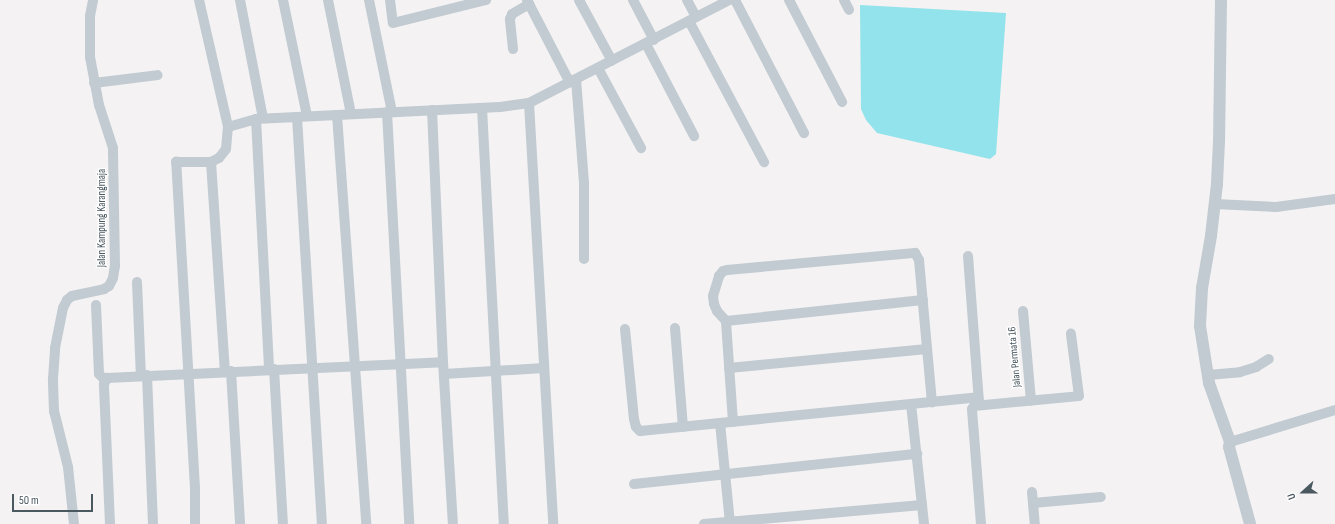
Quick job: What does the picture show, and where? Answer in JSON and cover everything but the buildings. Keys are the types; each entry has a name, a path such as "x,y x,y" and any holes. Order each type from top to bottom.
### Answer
{"street":[{"name":"Jalan Kampung Karangmaja","path":"74,524 68,467 54,412 53,379 56,341 66,300 72,296 109,286 113,278 115,266 113,148 102,118 90,57 90,16 93,0"},
{"path":"195,524 195,488 176,162 211,162 219,158 226,149 228,127 199,0"},
{"path":"240,0 260,119 271,370 283,524"},
{"path":"283,0 308,116"},
{"path":"328,0 352,114"},
{"path":"369,0 390,112 400,363 410,524"},
{"path":"390,0 393,23 457,4 486,0"},
{"path":"580,0 612,61"},
{"path":"633,0 650,42 694,136"},
{"path":"687,0 693,19 764,162"},
{"path":"228,127 260,119 482,108 529,103 730,0"},
{"path":"735,0 804,133"},
{"path":"789,0 842,102"},
{"path":"844,0 849,10"},
{"path":"1221,0 1219,141 1215,204 1202,288 1200,315 1201,339 1208,375 1230,442 1229,447 1250,524"},
{"path":"513,49 510,19 512,14 528,2 573,81 584,183 584,259"},
{"path":"598,68 641,148"},
{"path":"94,83 158,75"},
{"path":"529,103 553,524"},
{"path":"482,108 504,524"},
{"path":"432,110 443,362 453,524"},
{"path":"337,115 366,524"},
{"path":"297,117 322,524"},
{"path":"211,162 240,524"},
{"path":"1215,204 1276,207 1335,199"},
{"path":"733,422 726,321 717,311 713,296 719,276 723,271 727,270 914,253 919,260 932,402"},
{"path":"968,256 979,401 972,409 981,524"},
{"path":"137,282 153,524"},
{"path":"726,321 922,300"},
{"path":"96,305 100,374 105,380 110,524"},
{"name":"Jalan Permata 16","path":"1023,311 1031,401"},
{"path":"675,328 683,427"},
{"path":"625,329 634,419 636,427 640,431 932,402 1031,401 1079,396 1071,334"},
{"path":"729,368 927,349"},
{"path":"1208,375 1240,372 1256,367 1269,359"},
{"path":"105,380 111,377 144,375 443,362"},
{"path":"444,374 544,368"},
{"path":"911,404 924,524"},
{"path":"1230,442 1335,410"},
{"path":"720,423 729,523"},
{"path":"634,484 725,473 917,454"},
{"path":"1032,492 1035,524"},
{"path":"1033,504 1101,497"},
{"path":"704,524 922,505"}],"water":[{"path":"860,5 1006,13 996,154 990,159 877,133 866,120 861,109"}]}
